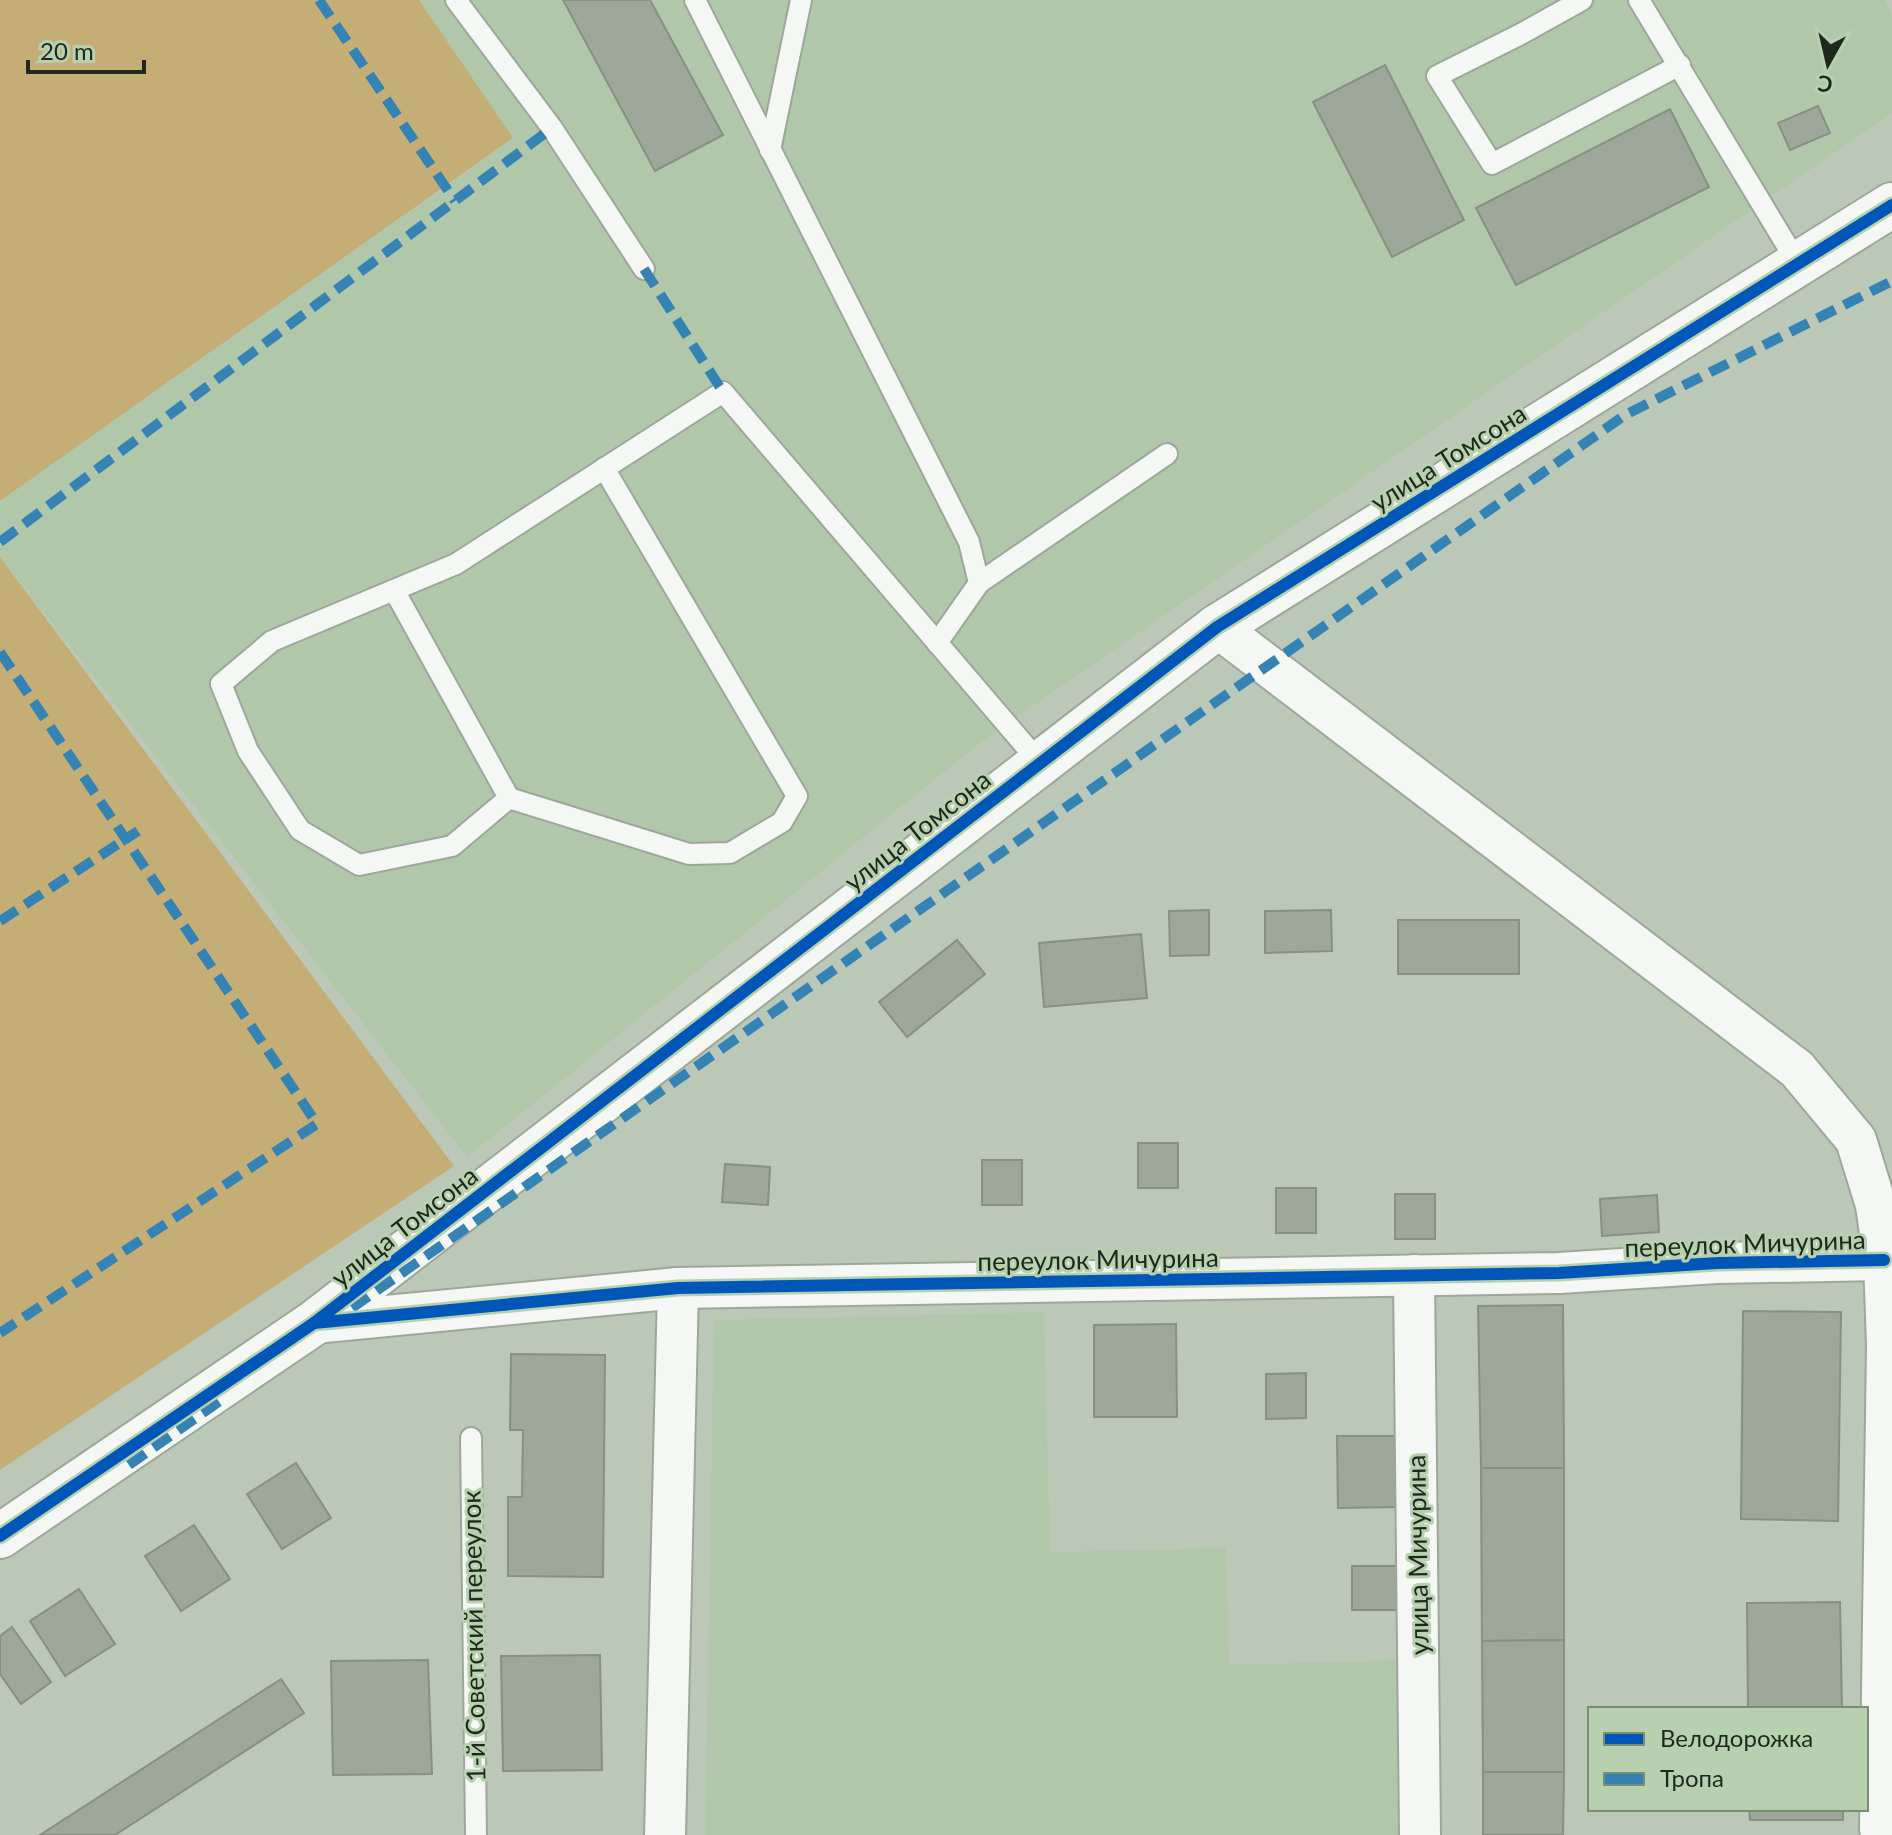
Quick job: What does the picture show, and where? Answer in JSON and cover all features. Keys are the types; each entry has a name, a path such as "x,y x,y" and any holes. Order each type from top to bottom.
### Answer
{"street":[{"name":"улица Томсона","path":"0,1536 314,1323 1217,627 1892,205"},
{"path":"1217,627 1797,1069 1856,1140 1876,1205 1884,1260 1887,1345 1880,1829 1884,1835"},
{"name":"переулок Мичурина","path":"314,1323 678,1288 1559,1273 1717,1263 1884,1260"},
{"name":"улица Мичурина","path":"1414,1275 1420,1835"},
{"path":"665,1835 678,1288"}],"lane":[{"path":"456,0 552,128 644,269"},
{"path":"695,0 969,542 979,583"},
{"path":"770,150 801,0"},
{"path":"1582,0 1437,76 1492,164 1680,65"},
{"path":"1639,0 1798,264"},
{"path":"509,798 452,846 359,865 300,830 248,751 221,684 272,641 456,564 723,392 1040,763"},
{"path":"937,643 979,583 1167,454"},
{"path":"394,590 509,798 689,854 730,853 782,822 797,796 604,468"},
{"name":"1-й Советский переулок","path":"471,1438 476,1835"}],"shaded area":[{"path":"0,0 419,0 513,138 0,501"},
{"path":"419,0 1885,0 1892,15 1892,113 985,739 467,1157 0,556 0,501 513,139"},
{"path":"0,557 454,1166 0,1470"},
{"path":"1044,1312 1050,1552 1226,1548 1229,1665 1403,1660 1399,1835 705,1835 714,1320"}],"building":[{"path":"563,0 650,0 723,135 655,171"},
{"path":"1385,65 1464,220 1392,257 1313,102"},
{"path":"1818,106 1830,133 1790,150 1778,123"},
{"path":"1670,109 1709,187 1516,285 1476,208"},
{"path":"1209,910 1209,955 1170,956 1169,911"},
{"path":"1331,910 1332,951 1265,953 1265,911"},
{"path":"1398,920 1519,920 1519,974 1398,974"},
{"path":"1141,934 1147,998 1044,1007 1039,943"},
{"path":"957,940 985,974 907,1037 879,1002"},
{"path":"1138,1143 1178,1143 1178,1188 1138,1188"},
{"path":"982,1160 1022,1160 1022,1205 982,1205"},
{"path":"725,1164 770,1167 768,1205 722,1202"},
{"path":"1276,1188 1316,1188 1316,1233 1276,1233"},
{"path":"1395,1194 1435,1194 1435,1239 1395,1239"},
{"path":"1657,1195 1659,1232 1602,1236 1600,1199"},
{"path":"1563,1305 1564,1468 1481,1468 1478,1306"},
{"path":"1743,1311 1841,1312 1838,1521 1741,1519"},
{"path":"1176,1324 1177,1417 1094,1417 1094,1325"},
{"path":"511,1354 605,1355 603,1577 508,1576 508,1497 522,1497 523,1430 510,1430"},
{"path":"1306,1373 1306,1418 1266,1419 1266,1374"},
{"path":"1337,1436 1401,1436 1401,1507 1338,1508"},
{"path":"296,1463 331,1518 282,1549 247,1494"},
{"path":"1481,1468 1564,1468 1564,1640 1482,1641"},
{"path":"194,1525 230,1579 181,1611 145,1556"},
{"path":"1352,1566 1410,1566 1410,1610 1352,1610"},
{"path":"79,1589 115,1644 65,1676 30,1621"},
{"path":"1840,1602 1842,1707 1748,1707 1747,1603"},
{"path":"12,1627 51,1682 21,1704 0,1674 0,1636"},
{"path":"1564,1640 1564,1772 1483,1772 1482,1641"},
{"path":"600,1655 602,1770 503,1771 501,1656"},
{"path":"428,1660 432,1774 333,1775 331,1661"},
{"path":"281,1679 304,1713 115,1835 40,1835"},
{"path":"1483,1772 1564,1772 1563,1835 1483,1835"},
{"path":"1749,1811 1843,1811 1843,1820 1750,1820"}],"marked path":[{"path":"319,0 455,201"},
{"path":"0,542 552,128"},
{"path":"644,269 723,392"},
{"path":"352,1308 1625,415 1892,281"},
{"path":"0,652 317,1124 0,1333"},
{"path":"0,921 138,831"},
{"path":"129,1465 224,1398"}],"cycle path":[{"path":"0,1536 314,1323 1217,627 1892,205"},
{"path":"314,1323 678,1288 1559,1273 1717,1263 1884,1260"}]}
